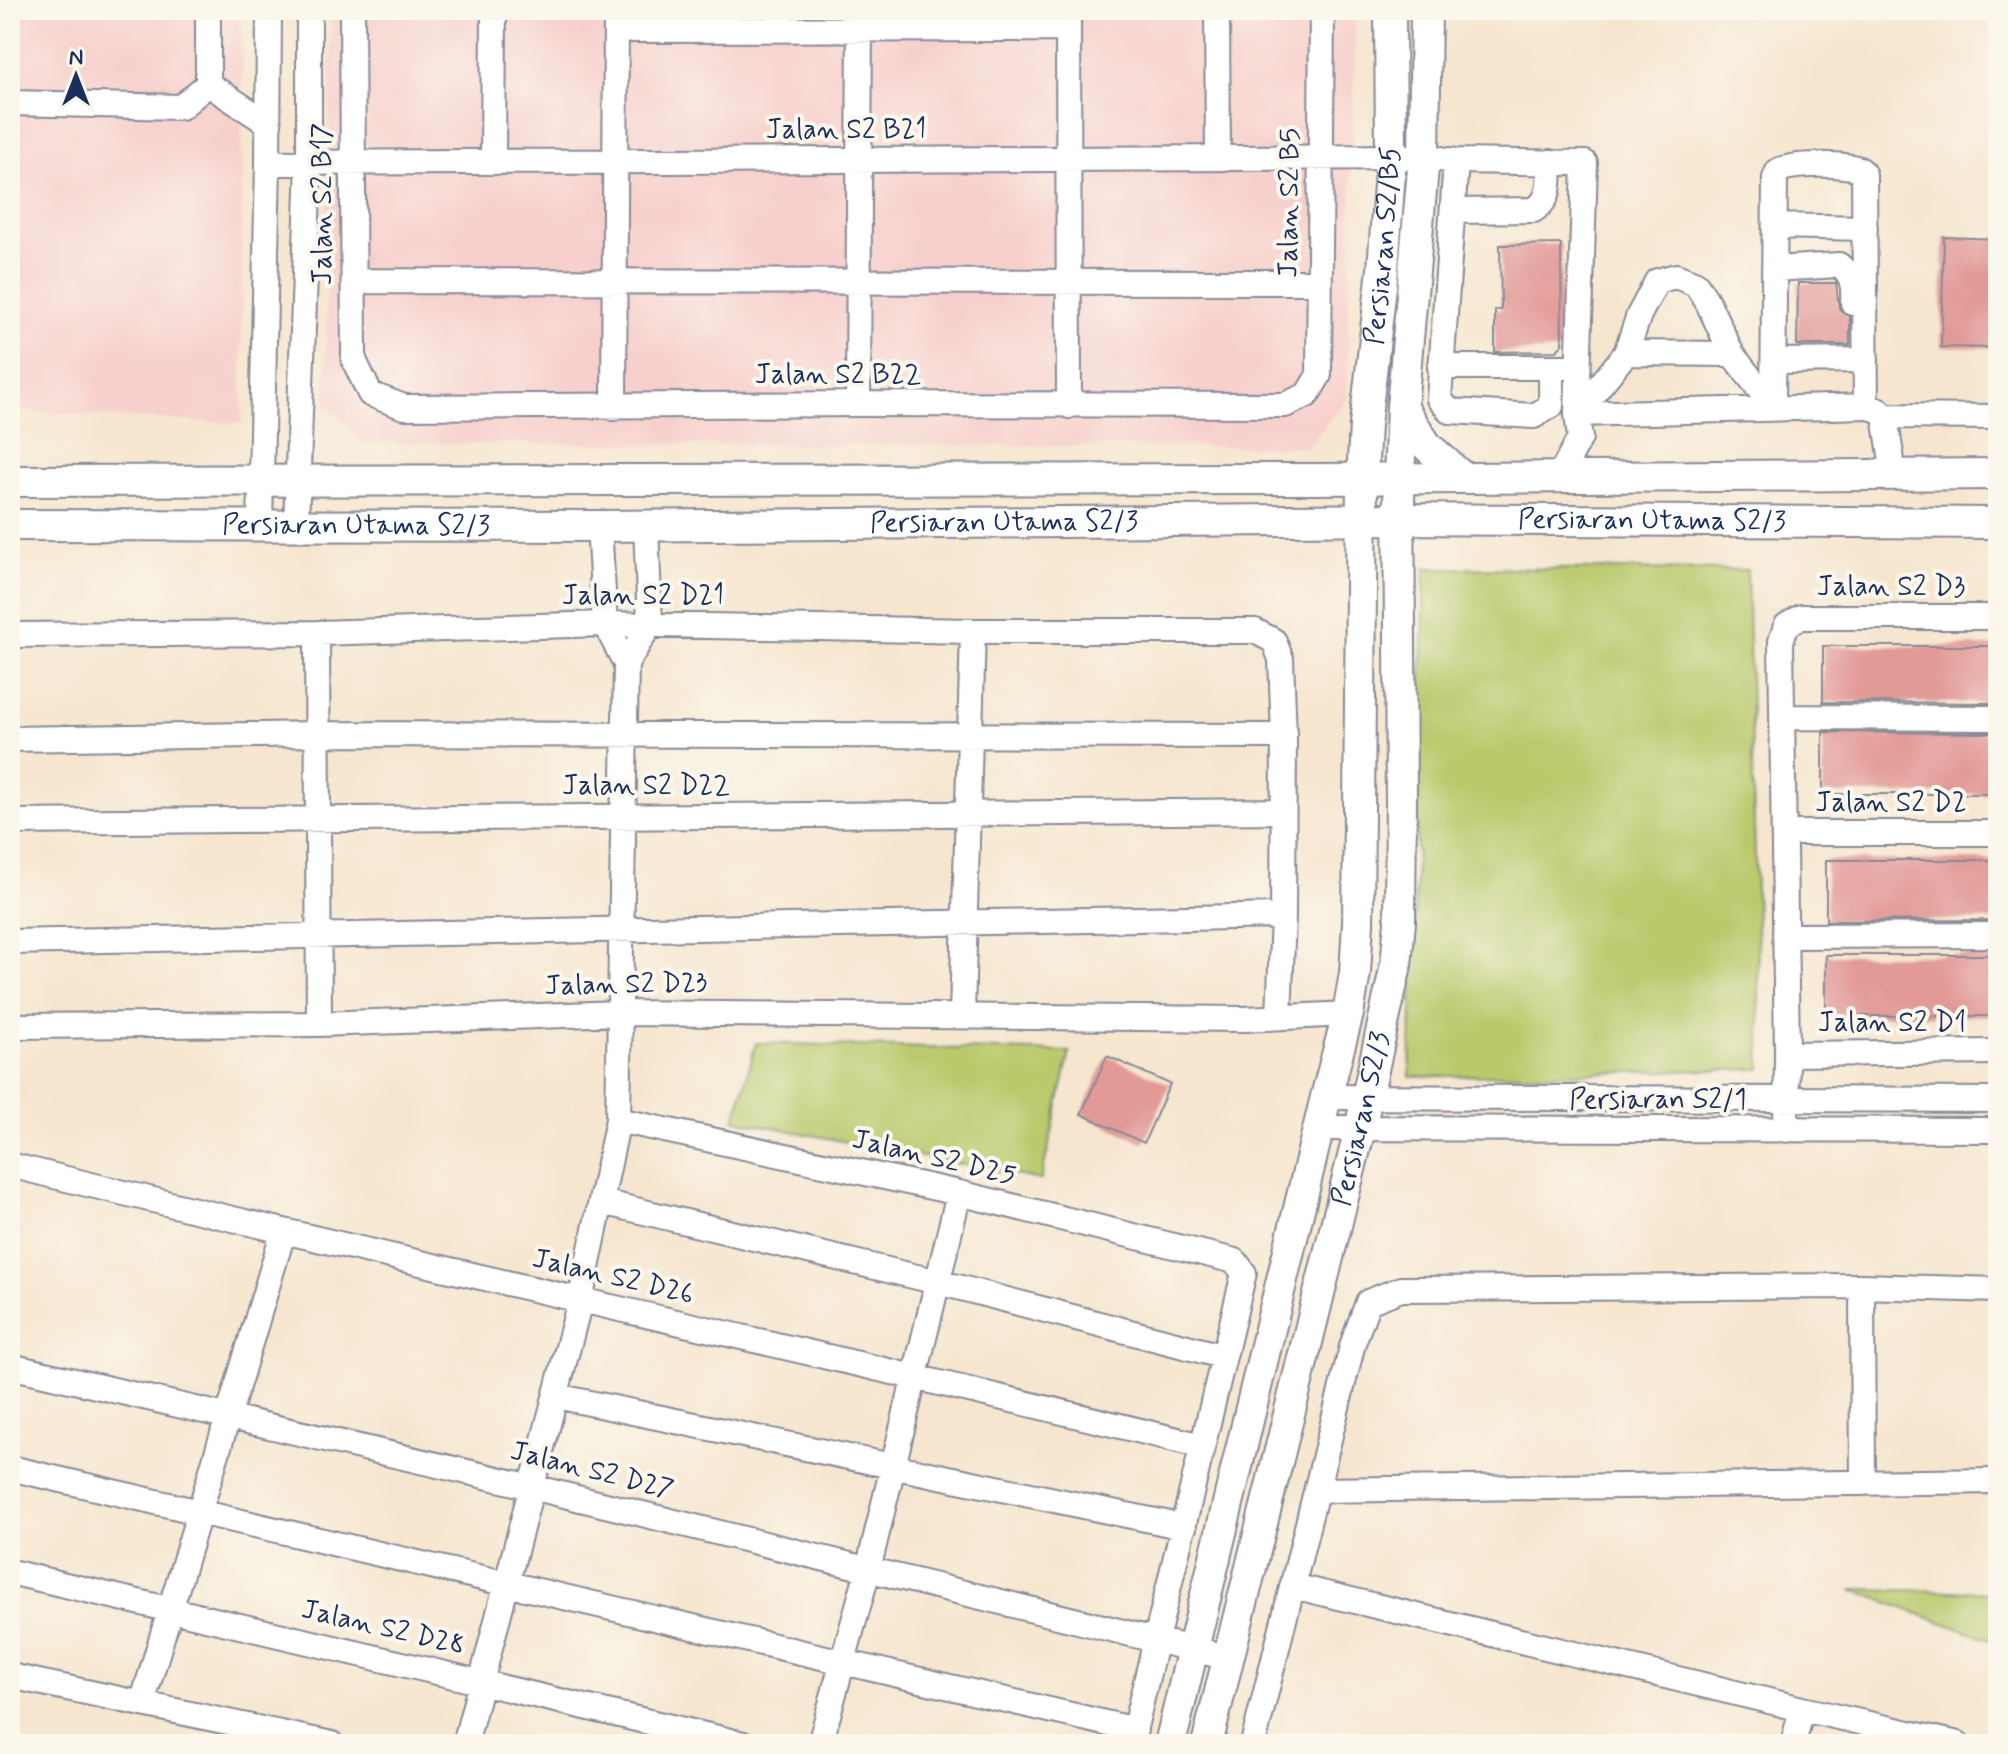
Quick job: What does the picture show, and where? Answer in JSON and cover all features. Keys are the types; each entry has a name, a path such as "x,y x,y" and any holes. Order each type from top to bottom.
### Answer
{"main road":[{"name":"Persiaran S2/B5","path":"1170,1744 1348,1014 1355,973 1360,870 1362,478 1391,157 1390,10"},
{"name":"Persiaran S2/B5","path":"1399,478 1402,407 1424,157 1426,10"},
{"path":"1402,407 1427,446 1462,477"},
{"path":"1314,479 1342,462 1365,425"},
{"name":"Persiaran Utama S2/3","path":"10,481 1314,479 1998,474"},
{"name":"Persiaran S2/3","path":"1207,1744 1360,1129 1396,965 1400,922 1399,478"},
{"name":"Persiaran Utama S2/3","path":"10,525 599,526 1399,519 1998,523"}],"street":[{"path":"10,103 181,107 208,84 208,10"},
{"path":"260,525 269,10"},
{"path":"296,525 309,162 309,10"},
{"name":"Jalan S2 B17","path":"352,10 354,360 370,394"},
{"path":"493,162 494,10"},
{"path":"1217,10 1218,158"},
{"name":"Jalan S2 B5","path":"1307,395 1319,375 1322,10"},
{"path":"614,408 616,20 1068,19 1069,406"},
{"path":"858,404 860,20"},
{"path":"208,84 269,124"},
{"name":"Jalan S2 B21","path":"268,163 1391,157 1585,163 1578,367"},
{"path":"1456,161 1439,399 1450,411 1534,416 1551,406 1551,367"},
{"path":"1453,211 1534,210 1544,204 1548,196 1550,162"},
{"path":"1773,407 1775,178 1778,171 1789,166 1850,166 1861,170 1864,175 1865,228 1859,360"},
{"path":"1775,226 1865,228"},
{"path":"1774,269 1839,265 1850,274 1854,284 1859,360 1894,474"},
{"path":"1577,414 1626,353 1639,315 1657,281 1676,276 1696,284 1732,354 1773,407"},
{"path":"354,281 1318,282"},
{"path":"1626,353 1732,354"},
{"path":"1775,361 1859,360"},
{"path":"1440,367 1578,367 1580,438 1560,476"},
{"name":"Jalan S2 B22","path":"370,394 404,407 614,408 858,404 1285,405 1307,395"},
{"path":"1577,414 1773,407 1874,409 1998,417"},
{"path":"626,664 650,624 646,525"},
{"path":"465,1744 580,1301 618,1120 626,664 605,624 599,526"},
{"name":"Jalan S2 D3","path":"1783,717 1781,641 1786,626 1801,617 1998,617"},
{"name":"Jalan S2 D21","path":"10,635 317,633 605,624 973,631 1255,631 1274,641 1281,659 1284,736"},
{"path":"962,1015 973,631"},
{"path":"317,633 319,1024"},
{"path":"1786,1130 1783,717 1998,718"},
{"path":"10,739 317,734 1284,736 1279,1017"},
{"name":"Jalan S2 D22","path":"10,822 1282,811"},
{"name":"Jalan S2 D2","path":"1784,833 1998,833"},
{"path":"10,942 1283,916"},
{"path":"1785,936 1998,935"},
{"name":"Jalan S2 D23","path":"10,1026 319,1024 619,1013 1244,1019 1348,1014"},
{"name":"Jalan S2 D1","path":"1787,1054 1998,1052"},
{"name":"Persiaran S2/1","path":"1326,1097 1998,1100"},
{"name":"Jalan S2 D25","path":"618,1120 959,1193 1235,1261 1244,1273 1222,1356"},
{"name":"Persiaran S2/1","path":"1318,1128 1998,1130"},
{"name":"Jalan S2 D26","path":"10,1165 283,1233 914,1375 1202,1446"},
{"path":"820,1744 868,1570 959,1193"},
{"path":"10,1468 843,1661 1133,1737 1222,1356 938,1282 602,1202"},
{"path":"142,1704 283,1233"},
{"path":"1862,1286 1863,1483"},
{"path":"1253,1744 1353,1343 1368,1302 1401,1289 1862,1286 1998,1290"},
{"name":"Jalan S2 D27","path":"10,1366 532,1487 1229,1658"},
{"path":"556,1396 1184,1527"},
{"path":"1317,1490 1998,1481"},
{"name":"Jalan S2 D28","path":"10,1572 743,1744"},
{"path":"1293,1586 1958,1744"},
{"path":"10,1676 332,1744"},
{"path":"1793,1744 1802,1709"}],"shaded area":[{"path":"10,10 242,10 242,424 10,411"},
{"path":"331,10 1356,10 1347,399 1308,447 361,443 325,404"}],"green space":[{"path":"1425,568 1747,570 1761,1069 1410,1077"},
{"path":"756,1043 1070,1052 1041,1180 735,1120"},
{"path":"1851,1589 1998,1592 1998,1643"}],"building":[{"path":"1944,237 1998,239 1998,348 1941,347"},
{"path":"1561,244 1562,344 1557,351 1495,352 1495,310 1501,310 1500,245"},
{"path":"1798,283 1836,283 1839,309 1850,317 1850,345 1797,345"},
{"path":"1823,646 1998,646 1998,703 1823,702"},
{"path":"1823,732 1998,733 1998,794 1823,794"},
{"path":"1826,860 1998,860 1998,920 1826,921"},
{"path":"1826,955 1998,955 1998,1016 1826,1016"},
{"path":"1107,1056 1170,1084 1144,1143 1081,1114"}]}
